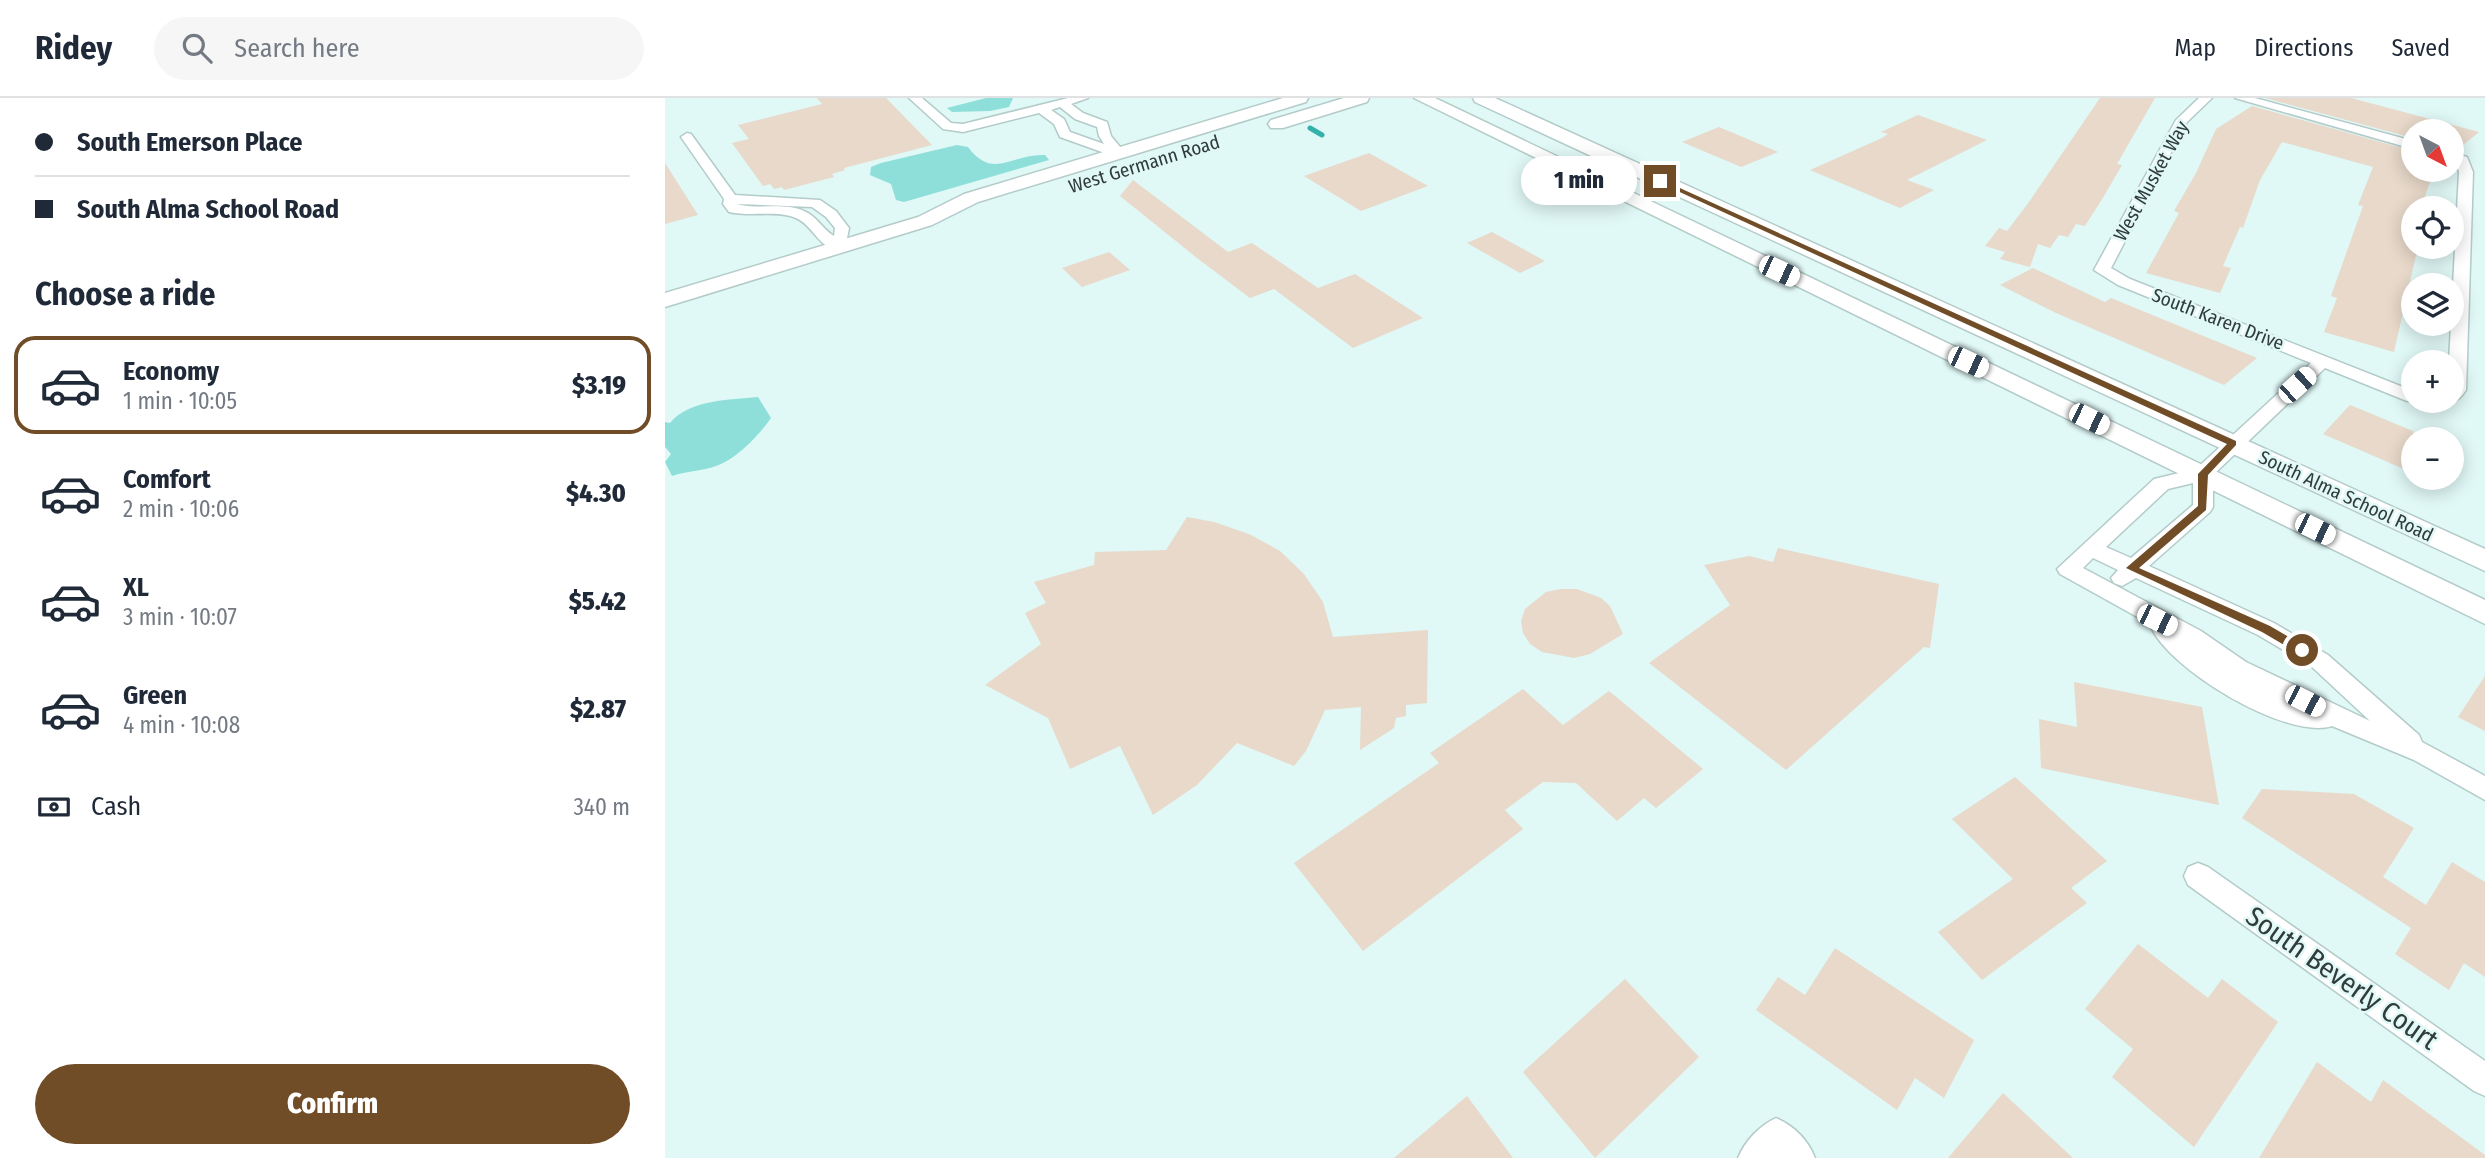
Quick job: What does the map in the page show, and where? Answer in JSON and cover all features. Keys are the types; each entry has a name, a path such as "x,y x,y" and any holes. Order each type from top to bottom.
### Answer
{"main road":[{"name":"West Germann Road","path":"665,300 925,220 971,198 1300,98"},
{"path":"1256,130 1361,98"},
{"name":"South Alma School Road","path":"1422,98 2203,474 2485,613"},
{"name":"South Alma School Road","path":"1481,98 2485,561"},
{"name":"West Germann Road","path":"925,220 983,213 1212,144"}],"street":[{"path":"915,98 939,120 953,128 974,126 1083,98"},
{"name":"West Musket Way","path":"2102,270 2182,120 2206,98"},
{"path":"2241,98 2401,142"},
{"path":"1062,103 1085,119 1103,125 1105,136 1113,142 1118,153"},
{"path":"1042,109 1063,125 1064,134 1095,148 1118,153"},
{"path":"1063,125 1085,119"},
{"path":"687,137 733,199"},
{"path":"2459,350 2464,169"},
{"path":"733,199 800,202 823,207 842,228 840,247 821,235 813,222 802,215 786,211 734,208 730,204 733,199"},
{"path":"802,215 823,207"},
{"name":"South Karen Drive","path":"2102,270 2123,282 2401,392"},
{"path":"2324,360 2203,474 2161,484 2068,569 2157,620 2176,645 2243,692 2279,711 2350,723 2423,753 2485,789"},
{"path":"2107,592 2203,507 2203,474"},
{"path":"2090,548 2266,629 2320,661 2423,753"},
{"name":"South Beverly Court","path":"2198,876 2485,1080"}],"shaded area":[{"path":"986,98 1013,98 1009,107 990,111 952,112 947,108"},
{"path":"957,145 968,147 977,157 995,164 1034,155 1045,155 1049,160 904,202 896,200 891,184 870,175 871,167 881,163"},
{"path":"758,397 771,418 747,446 724,463 672,476 665,462 671,454 665,447 665,422 670,423 678,415 699,405"}],"building":[{"path":"817,98 886,98 932,145 844,168 845,170 832,174 834,177 784,190 782,187 774,189 770,184 763,186 732,143 749,139 738,125 822,104"},
{"path":"2100,98 2155,98 2117,164 2122,165 2104,196 2085,226 2076,224 2068,237 2059,235 2050,248 2038,244 2030,267 2000,259 2005,252 1985,246 1999,228 2007,231"},
{"path":"2265,98 2351,98 2430,119 2401,119 2401,135"},
{"path":"2252,106 2401,148 2401,182 2430,182 2425,196 2401,196 2401,259 2415,259 2412,273 2401,273 2401,321 2394,352 2324,332 2337,298 2331,296 2363,206 2358,205 2373,167 2282,142 2260,180 2243,228 2240,227 2223,266 2231,268 2220,293 2146,273 2179,213 2174,211 2196,173 2216,129"},
{"path":"1918,115 1987,140 1907,180 1934,190 1900,208 1810,170 1882,138 1888,134 1881,132"},
{"path":"1719,127 1778,152 1741,167 1682,142"},
{"path":"2464,128 2479,132 2464,144"},
{"path":"1369,153 1428,186 1361,211 1304,176"},
{"path":"665,163 698,215 665,224"},
{"path":"1133,180 1228,252 1252,243 1318,288 1355,274 1423,318 1353,348 1274,289 1250,298 1197,258 1120,196"},
{"path":"1492,232 1545,261 1520,273 1467,243"},
{"path":"1109,252 1130,270 1082,287 1062,268"},
{"path":"2033,268 2105,302 2111,298 2257,358 2224,385 2056,313 2000,285"},
{"path":"2350,405 2403,427 2401,427 2401,468 2323,434"},
{"path":"1187,517 1214,522 1249,534 1280,551 1304,574 1323,602 1333,637 1428,630 1427,703 1406,705 1406,716 1396,718 1394,728 1360,750 1361,707 1325,710 1306,751 1294,766 1237,743 1197,785 1153,815 1120,746 1070,769 1048,718 985,685 1041,644 1025,613 1046,603 1034,582 1094,565 1095,552 1166,550"},
{"path":"1778,548 1939,584 1930,648 1924,647 1786,770 1649,663 1730,605 1704,565 1749,556 1773,562"},
{"path":"1577,589 1601,598 1610,606 1623,634 1590,654 1574,658 1542,652 1530,644 1523,633 1521,621 1525,609 1546,592"},
{"path":"2485,676 2485,731 2458,717"},
{"path":"2074,682 2202,707 2219,805 2041,768 2039,719 2077,727"},
{"path":"1523,689 1563,725 1609,691 1703,769 1656,808 1644,798 1617,821 1576,783 1543,782 1505,810 1523,829 1363,951 1294,863 1439,763 1430,753"},
{"path":"2015,777 2107,861 2071,888 2087,903 1982,980 1938,932 2013,879 1952,819"},
{"path":"2262,789 2354,794 2414,828 2383,877 2426,905 2452,862 2485,882 2485,977 2464,963 2449,990 2395,954 2411,928 2242,818"},
{"path":"2138,944 2208,998 2222,979 2278,1022 2194,1147 2112,1077 2133,1049 2085,1009"},
{"path":"1835,948 1974,1040 1944,1098 1915,1078 1897,1110 1756,1010 1778,977 1805,995"},
{"path":"1625,979 1699,1057 1595,1158 1523,1072"},
{"path":"2317,1062 2371,1102 2383,1080 2485,1155 2485,1158 2259,1158"},
{"path":"2003,1093 2073,1158 1948,1158"},
{"path":"1467,1096 1513,1158 1394,1158"}],"waterway":[{"path":"1310,128 1322,135"}],"route":[{"path":"1660,181 2233,443 2203,474 2203,507 2131,568 2266,629 2302,650"}]}
